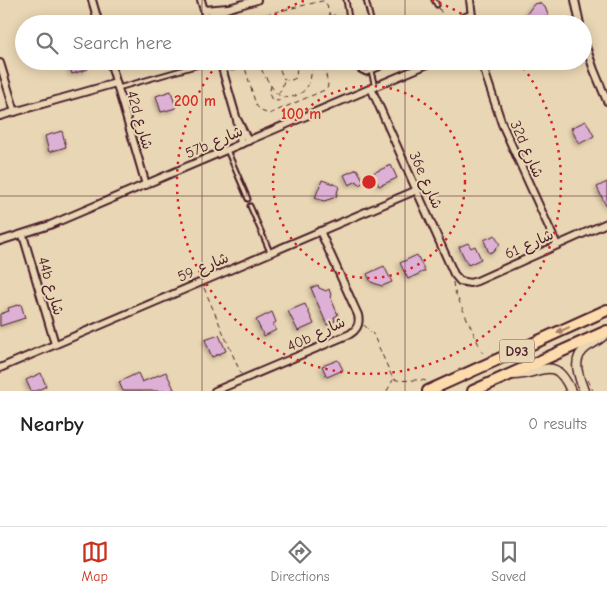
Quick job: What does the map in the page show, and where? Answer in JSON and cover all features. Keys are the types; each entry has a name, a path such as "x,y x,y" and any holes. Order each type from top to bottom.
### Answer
{"main road":[{"name":"D93","path":"431,389 607,310"},
{"name":"D93","path":"473,391 607,332"}],"street":[{"path":"92,0 96,15"},
{"path":"201,0 205,15"},
{"path":"211,15 256,0"},
{"path":"470,0 472,13"},
{"path":"575,0 578,15"},
{"path":"0,63 14,112"},
{"path":"592,64 607,101"},
{"name":"42d شارع","path":"113,70 146,185"},
{"path":"222,70 237,120 241,144"},
{"name":"57b شارع","path":"0,241 50,225 415,70"},
{"name":"32d شارع","path":"484,70 502,124 557,245"},
{"path":"0,116 117,86"},
{"name":"36e شارع","path":"373,88 454,274 460,281"},
{"path":"237,120 248,141"},
{"name":"شارع 59","path":"0,368 417,190"},
{"name":"شارع 61","path":"460,281 467,283 477,281 607,223"},
{"name":"40b شارع","path":"215,391 230,388 244,379 350,334 357,327 359,321 358,314 320,231"},
{"name":"44b شارع","path":"23,235 55,344"},
{"path":"584,391 577,373 578,360 587,348 600,340 607,332"},
{"path":"510,374 521,375 543,368 551,369 562,375 571,391"}],"lane":[{"path":"346,0 348,15"},
{"path":"366,0 370,15"},
{"path":"434,0 437,5"},
{"path":"467,15 472,13"},
{"path":"117,86 178,70"},
{"path":"361,70 366,73 373,70"},
{"path":"370,71 373,88"},
{"path":"227,150 248,199"},
{"path":"250,206 270,252"}],"path":[{"path":"263,15 322,1 326,2 330,15"},
{"path":"437,5 442,15"},
{"path":"223,73 236,70"},
{"path":"246,70 256,106 261,112 268,114 327,89 325,70"},
{"path":"261,70 278,95 285,97"},
{"path":"278,95 285,79 280,70"},
{"path":"285,79 289,81 296,78 297,70"},
{"path":"272,85 269,94 272,100 278,101 285,97 297,95 307,88 311,70"},
{"path":"454,274 454,290 488,364"},
{"path":"202,282 244,379"},
{"path":"359,321 373,334 394,379 399,381 424,380 430,382 431,389"},
{"path":"387,391 394,379"},
{"path":"588,380 593,391"}],"building":[{"path":"539,3 545,7 548,15 526,15 534,4"},
{"path":"71,70 85,70 72,74"},
{"path":"171,91 176,108 161,112 156,96"},
{"path":"586,121 594,136 579,144 571,128"},
{"path":"62,131 66,147 49,152 45,136"},
{"path":"391,165 397,178 379,186 373,173"},
{"path":"357,169 364,182 359,185 357,181 349,185 344,175"},
{"path":"322,180 339,186 336,197 324,201 315,198"},
{"path":"607,182 607,208 597,187"},
{"path":"495,235 500,245 495,248 496,250 489,253 484,240"},
{"path":"468,243 471,248 475,246 481,259 468,265 459,247"},
{"path":"417,255 425,271 408,279 400,263"},
{"path":"384,266 392,282 382,286 371,282 367,274"},
{"path":"318,285 319,288 326,291 329,289 338,315 334,317 335,321 327,325 311,288"},
{"path":"21,304 25,318 0,326 0,314 9,311 8,308"},
{"path":"305,304 314,324 298,331 288,311"},
{"path":"272,312 276,322 273,324 276,330 264,336 256,320"},
{"path":"219,335 226,351 212,357 205,340"},
{"path":"338,360 343,370 327,377 322,366"},
{"path":"166,372 174,389 169,391 123,391 119,382 138,373 142,382"},
{"path":"41,373 46,386 36,391 31,391 26,380"}]}
